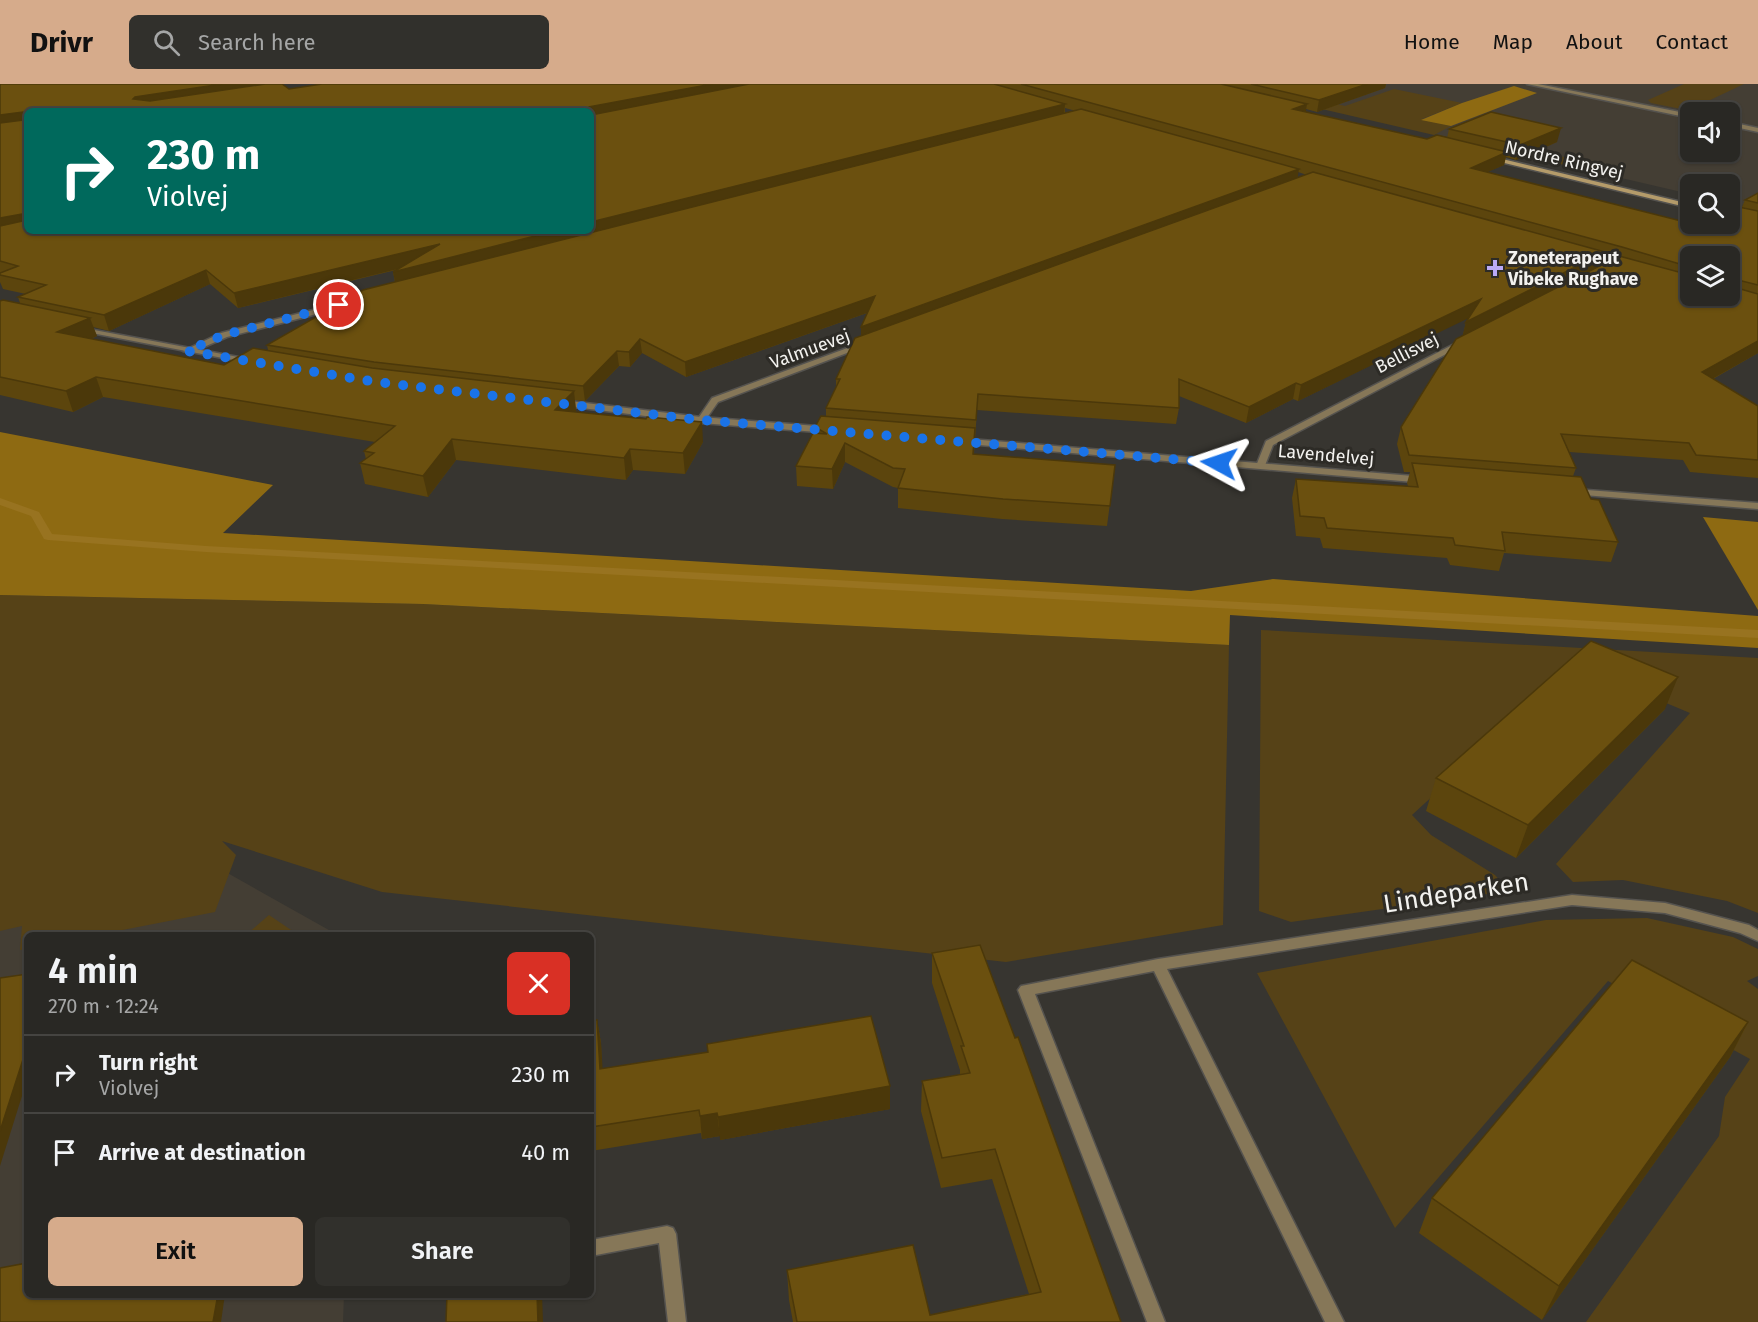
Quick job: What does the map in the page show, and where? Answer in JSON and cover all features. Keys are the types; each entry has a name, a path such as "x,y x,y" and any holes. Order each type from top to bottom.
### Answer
{"main road":[{"name":"Nordre Ringvej","path":"1487,157 1680,204"}],"street":[{"path":"1530,84 1680,114"},
{"path":"1740,126 1758,130"},
{"path":"187,351 224,335 363,299"},
{"path":"74,328 258,363"},
{"name":"Bellisvej","path":"1261,466 1269,443 1467,341"},
{"name":"Valmuevej","path":"700,420 715,400 872,342"},
{"path":"550,402 700,420 842,431"},
{"name":"Lavendelvej","path":"948,440 1438,481"},
{"path":"1569,491 1758,506"},
{"name":"Lindeparken","path":"1156,1322 1026,990 1158,965 1572,900 1665,908 1744,929 1758,936"},
{"path":"1158,965 1335,1322"},
{"path":"594,1247 667,1233 677,1322"}],"shaded area":[{"path":"1214,84 1253,84 1345,106 1394,89 1462,103 1422,119 1451,126 1434,135"},
{"path":"1220,84 1758,84 1758,209 1740,205 1740,174 1680,174 1680,192"},
{"path":"1684,84 1744,84 1708,101 1711,102 1680,102 1680,109 1651,103 1648,100"},
{"path":"1514,86 1537,93 1451,126 1421,120 1462,103"},
{"path":"1484,147 1534,152 1571,159 1588,163 1617,177"},
{"path":"0,432 273,485 223,533 1191,591 1273,579 1758,616 1758,648 1230,615 1229,645 423,604 0,595"},
{"path":"1703,517 1758,522 1758,610"},
{"path":"0,595 423,604 1229,645 1223,925 1006,962 382,892 222,841 236,855 215,912 112,932 24,932 24,949 20,950 22,926 0,931"},
{"path":"1261,630 1758,658 1758,913 1727,901 1623,880 1573,882 1556,864 1690,713 1585,669 1572,668 1412,815 1431,835 1495,875 1509,891 1291,922 1259,911"},
{"path":"0,822 160,835 332,932 24,932 24,1298 344,1298 343,1322 0,1322"},
{"path":"269,915 294,932 249,932"},
{"path":"1647,918 1733,937 1758,949 1758,976 1747,981 1758,989 1758,1322 1586,1322 1719,1136 1725,1097 1750,1059 1608,981 1395,1228 1257,973 1546,920"}],"building":[{"path":"0,84 222,84 133,99 150,101 265,84 282,84 289,89 322,84 712,84 589,108 24,108 24,113 0,115"},
{"path":"749,84 994,84 1065,104 594,221 594,114"},
{"path":"1021,84 1221,84 1307,104 1293,109 1427,139 1437,135 1507,152 1471,168 1680,221 1680,234 1740,234 1740,207 1758,211 1758,285 1740,280 1740,246 1680,246 1680,264"},
{"path":"1251,84 1367,84 1319,100"},
{"path":"1081,109 1299,169 861,327 875,296 685,362 640,339 629,352 617,351 583,386 374,362 267,345 363,290 585,234 594,234 594,232"},
{"path":"1491,112 1561,128 1520,145 1449,129"},
{"path":"24,117 24,214 0,218 0,123 23,120"},
{"path":"1313,172 1605,252 1466,322 1481,299 1301,385 1296,383 1249,407 1179,379 1179,408 978,394 976,420 826,408 840,379 836,379 855,338"},
{"path":"1758,193 1758,203 1745,200"},
{"path":"24,221 24,234 543,234 393,272 440,244 234,293 206,270 104,315 18,297 46,285 0,275 18,266 0,261 0,226"},
{"path":"1619,256 1680,272 1680,306 1740,306 1740,289 1758,294 1758,341 1702,372 1758,406 1758,460 1696,455 1689,443 1561,434 1576,468 1409,455 1401,427 1456,339"},
{"path":"0,301 90,318 57,332 224,365 253,348 372,368 574,391 555,410 702,422 683,453 630,449 624,458 452,439 423,476 360,463 374,453 364,451 395,426 96,377 66,391 0,377"},
{"path":"821,416 975,428 973,454 1115,465 1110,506 1003,499 898,488 905,469 893,468 845,443 832,469 796,466 813,433 827,434 815,427"},
{"path":"1412,463 1581,477 1591,499 1599,500 1618,542 1502,532 1505,551 1455,545 1453,538 1327,528 1324,518 1300,516 1296,479 1418,487"},
{"path":"1591,641 1678,677 1528,825 1436,778"},
{"path":"980,945 1015,1038 1018,1037 1121,1322 797,1322 787,1270 913,1245 930,1315 1041,1292 995,1149 942,1158 922,1081 970,1073 961,1046 964,1046 932,953"},
{"path":"1632,960 1748,1022 1559,1286 1432,1198"},
{"path":"24,974 24,1056 0,1131 0,978"},
{"path":"871,1016 890,1086 718,1117 717,1113 700,1116 699,1110 594,1127 594,1020 597,1020 600,1069 708,1052 707,1044"},
{"path":"24,1264 24,1298 217,1298 213,1322 0,1322 0,1268"},
{"path":"447,1298 537,1298 538,1322 446,1322"}],"waterway":[{"path":"0,501 35,514 48,537 206,549 1758,634"}],"place":[{"name":"Zoneterapeut Vibeke Rughave","path":"1495,268"}],"route":[{"path":"339,305 224,335 187,351 376,382 700,420 1219,463"}]}
